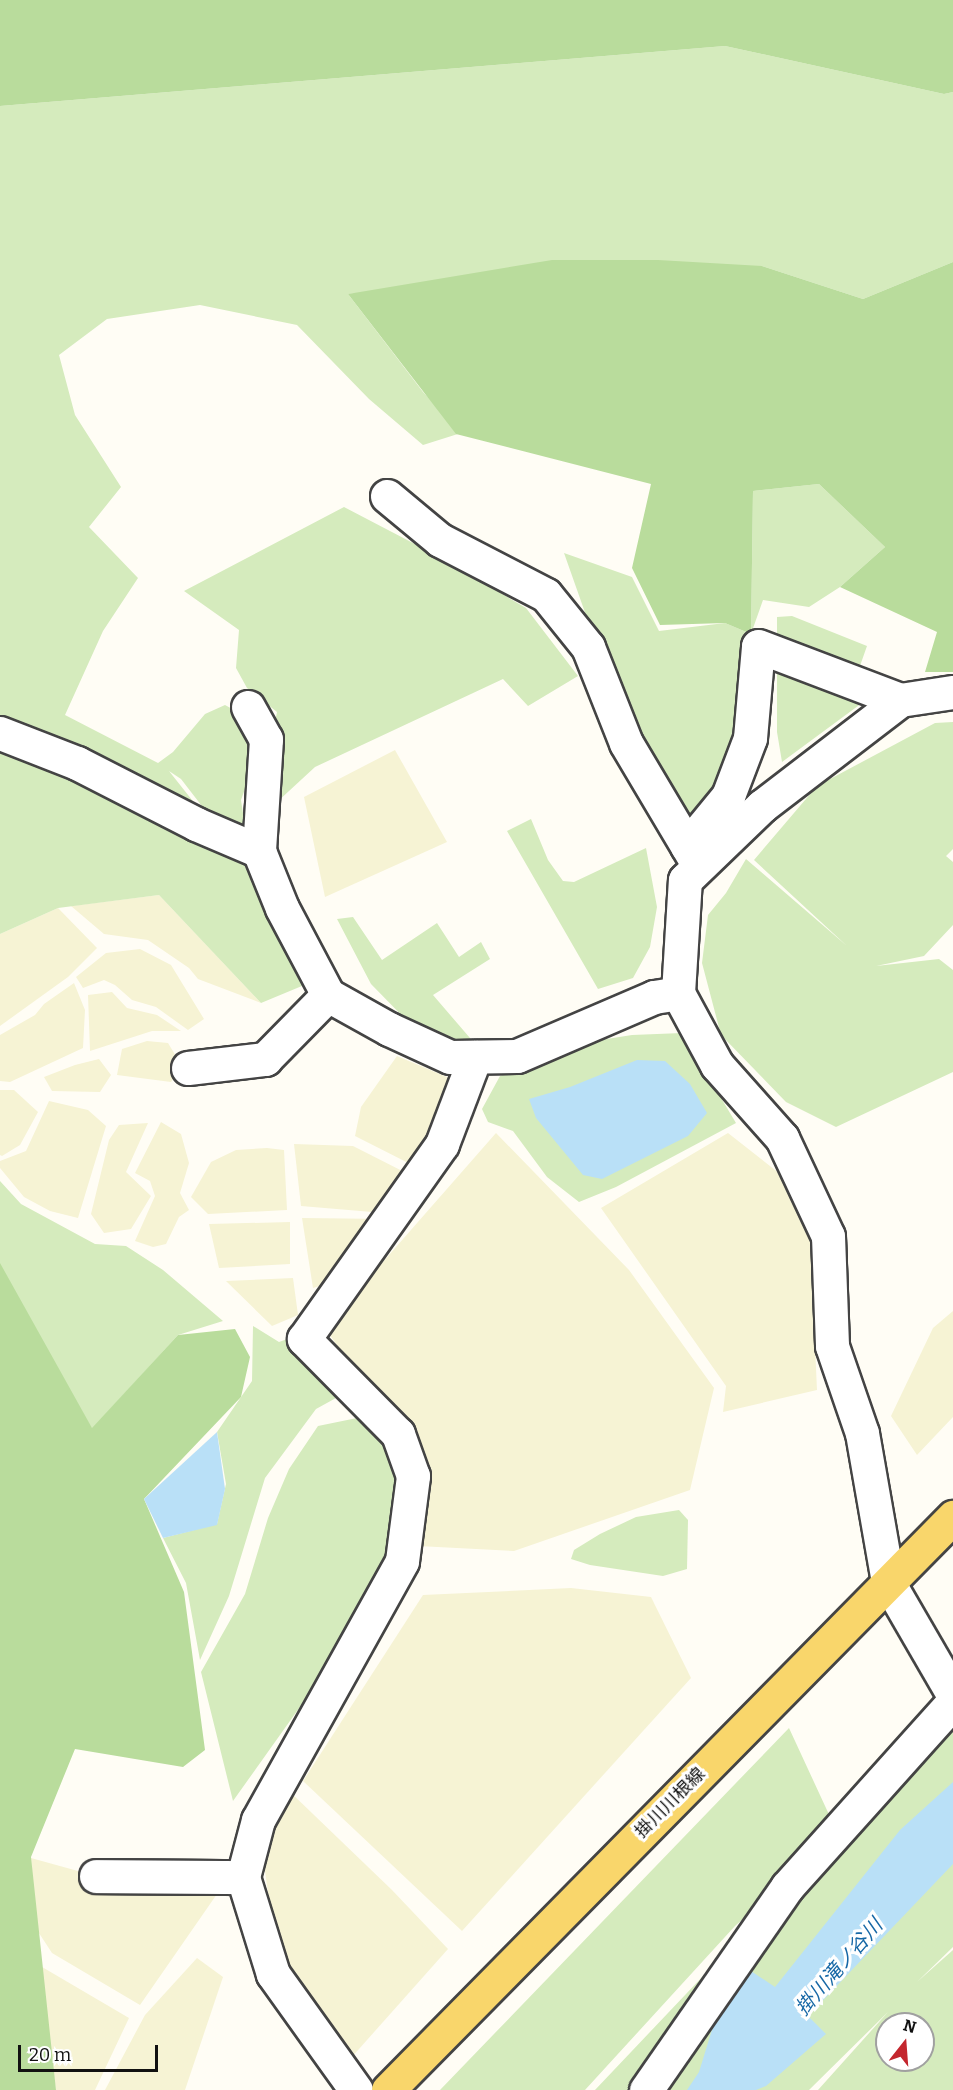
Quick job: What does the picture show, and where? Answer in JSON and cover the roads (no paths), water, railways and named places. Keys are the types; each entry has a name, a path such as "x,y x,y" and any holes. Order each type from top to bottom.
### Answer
{"main road":[{"name":"掛川川根線","path":"390,2089 953,1517"}],"street":[{"path":"387,496 440,540 546,595 588,647 626,743 693,856"},
{"path":"900,700 758,646 750,738 728,796 693,856 685,880 678,993 717,1065 782,1138 828,1236 832,1346 862,1433 888,1582 953,1694"},
{"path":"693,856 900,700 953,692"},
{"path":"248,707 266,739 259,851 282,908 328,995 389,1029 450,1057 475,1057 517,1056 654,997 678,993"},
{"path":"0,733 77,763 196,824 259,851"},
{"path":"188,1068 265,1059 328,995"},
{"path":"356,2090 273,1974 243,1877 258,1820 402,1561 413,1476 398,1434 304,1339 442,1144 475,1057"},
{"path":"646,2090 787,1887 953,1702"},
{"path":"96,1876 243,1877"}],"water":[{"path":"637,1060 665,1061 690,1084 707,1113 688,1136 602,1179 583,1175 536,1118 529,1099 570,1087"},
{"path":"217,1432 225,1489 217,1525 163,1538 144,1499"},
{"name":"掛川滝ノ谷川","path":"953,1782 953,1864 808,2016 826,2034 766,2086 756,2090 687,2090 699,2072 715,2020 751,1971 775,1987 900,1830"}]}
